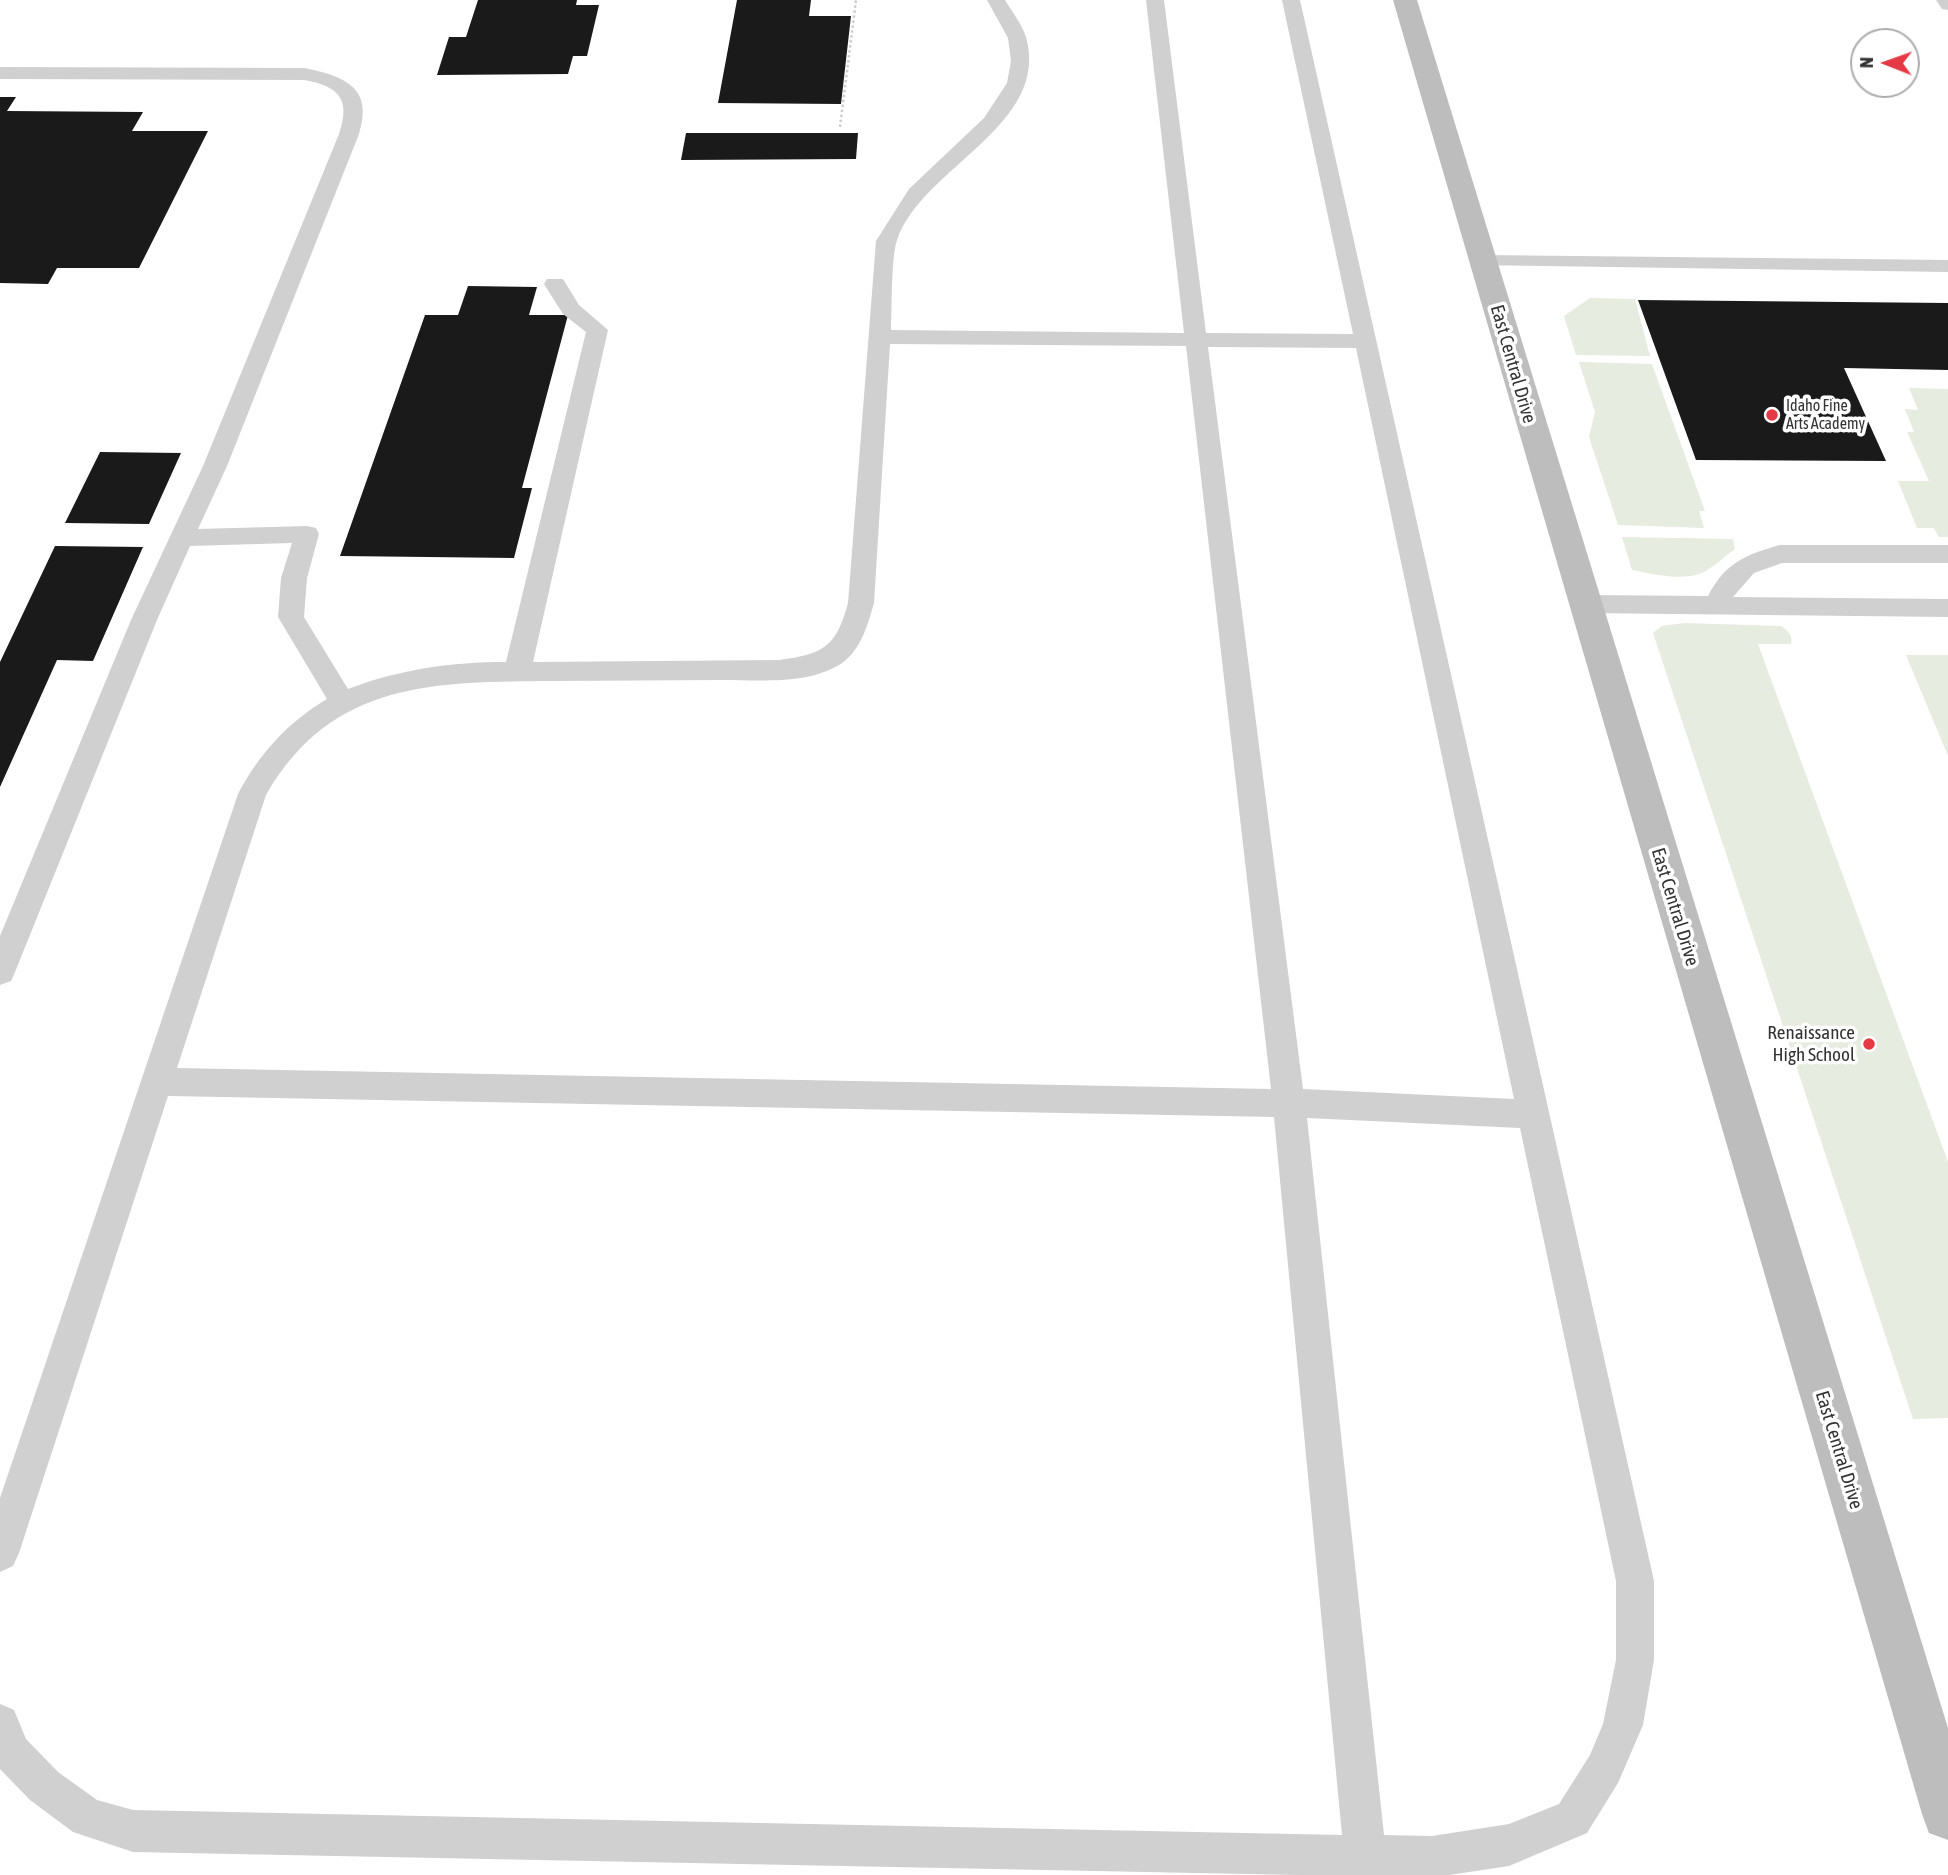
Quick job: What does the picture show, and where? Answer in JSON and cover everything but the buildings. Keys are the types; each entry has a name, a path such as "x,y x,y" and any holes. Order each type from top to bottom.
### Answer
{"street":[{"name":"East Central Drive","path":"1405,0 1948,1814"}],"lane":[{"path":"0,1553 252,794 275,758 307,727 343,702 382,684 416,676 517,671 779,670 813,666 842,651 855,631 861,603 886,241 898,218 920,188 995,120 1015,83 1019,68 1018,38 996,0"},
{"path":"1155,0 1289,1103 1365,1856"},
{"path":"0,1724 12,1753 44,1786 87,1818 133,1831 1432,1857 1509,1844 1573,1819 1604,1769 1623,1725 1636,1660 1635,1581 1291,0"},
{"path":"1945,0 1948,5"},
{"path":"0,73 304,74 322,77 352,96 355,111 349,134 215,466 139,632 0,972"},
{"path":"1482,261 1948,266"},
{"path":"517,671 597,330 571,309 555,284"},
{"path":"878,337 1367,341"},
{"path":"182,538 307,534 294,578 291,617 343,702"},
{"path":"1716,605 1727,584 1745,567 1780,554 1948,554"},
{"path":"1584,604 1948,608"},
{"path":"156,1082 1289,1103 1534,1114"}],"path":[{"path":"840,127 856,0"}],"shaded area":[{"path":"1590,298 1635,299 1650,356 1576,355 1564,316"},
{"path":"1579,362 1652,364 1705,511 1699,511 1704,528 1618,525 1589,437 1595,412"},
{"path":"1909,388 1948,389 1948,537 1939,537 1934,528 1917,528 1898,481 1929,481 1907,432 1914,432 1905,409 1918,410"},
{"path":"1622,537 1733,539 1735,549 1704,572 1668,576 1632,570"},
{"path":"1684,623 1781,626 1791,636 1791,644 1758,644 1948,1162 1948,1418 1913,1419 1653,633 1662,626"},
{"path":"1906,655 1948,655 1948,756"}],"place":[{"name":"Idaho Fine Arts Academy","path":"1772,415"},
{"name":"Renaissance High School","path":"1869,1044"}]}
